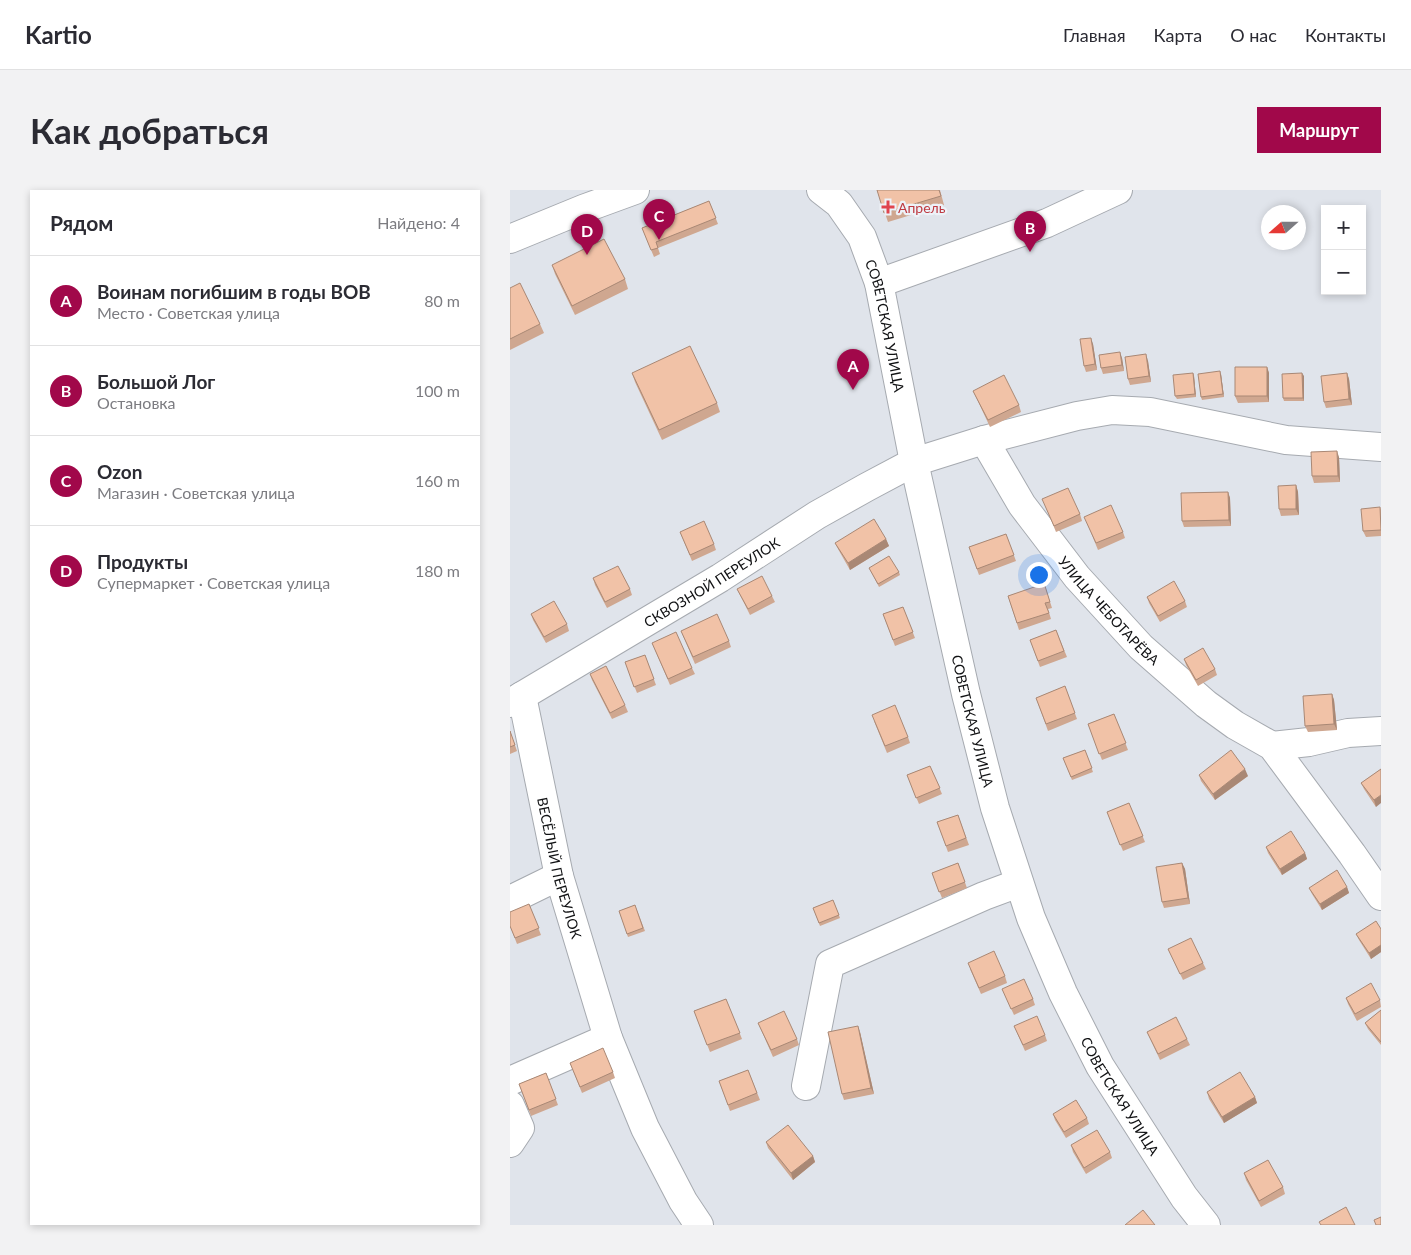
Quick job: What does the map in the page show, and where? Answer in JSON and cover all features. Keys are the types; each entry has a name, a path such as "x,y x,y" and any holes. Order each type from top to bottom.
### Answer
{"street":[{"path":"510,239 635,190"},
{"name":"СОВЕТСКАЯ УЛИЦА","path":"821,190 839,204 862,236 879,284 914,462 980,751 994,808 1031,918 1064,993 1100,1066 1184,1197 1206,1225"},
{"path":"879,284 1047,223 1118,190"},
{"path":"914,462 984,440 1077,416 1112,410 1150,412 1286,440 1381,447"},
{"name":"УЛИЦА ЧЕБОТАРЁВА","path":"984,440 1022,505 1077,577 1141,647 1206,704 1235,725 1272,746 1381,896"},
{"name":"СКВОЗНОЙ ПЕРЕУЛОК","path":"516,699 720,578 817,516 914,462"},
{"name":"ВЕСЁЛЫЙ ПЕРЕУЛОК","path":"516,699 559,876 608,1038 646,1128 683,1201 699,1225"},
{"path":"1272,746 1309,742 1348,733 1381,731"},
{"path":"510,900 559,876"},
{"path":"806,1086 830,964 984,896 1020,883"},
{"path":"510,1081 608,1038"},
{"path":"510,1105 520,1128 510,1143"}],"building":[{"path":"877,190 939,190 941,196 884,213"},
{"path":"709,201 716,218 656,242 658,248 651,250 642,228"},
{"path":"604,239 625,279 572,306 552,265"},
{"path":"520,283 540,324 510,339 510,288"},
{"path":"1091,338 1095,364 1084,366 1080,339"},
{"path":"690,346 717,403 659,430 632,373"},
{"path":"1120,352 1122,365 1101,368 1099,355"},
{"path":"1146,354 1149,376 1128,379 1125,357"},
{"path":"1235,367 1267,367 1267,396 1235,396"},
{"path":"1220,371 1223,394 1201,397 1198,374"},
{"path":"1193,373 1195,394 1175,396 1173,375"},
{"path":"1302,373 1303,398 1283,398 1282,374"},
{"path":"1347,373 1349,399 1324,402 1321,376"},
{"path":"1004,375 1019,405 988,420 973,391"},
{"path":"1337,451 1338,476 1312,476 1311,452"},
{"path":"1296,485 1296,509 1279,509 1278,486"},
{"path":"1068,488 1080,514 1054,526 1042,499"},
{"path":"1228,492 1229,520 1182,521 1181,493"},
{"path":"1111,505 1123,532 1096,543 1084,517"},
{"path":"1380,507 1381,530 1363,531 1361,509"},
{"path":"874,519 886,539 848,563 835,543"},
{"path":"704,521 714,544 690,555 680,532"},
{"path":"1006,534 1014,555 977,569 969,547"},
{"path":"889,556 899,572 878,584 869,568"},
{"path":"618,566 630,589 605,602 593,578"},
{"path":"762,576 772,596 748,609 737,589"},
{"path":"1174,581 1185,601 1158,616 1147,597"},
{"path":"1040,585 1040,587 1045,586 1050,602 1045,603 1049,613 1017,623 1008,596"},
{"path":"554,601 567,624 544,637 531,614"},
{"path":"903,607 913,632 893,640 883,614"},
{"path":"717,614 729,641 693,657 681,631"},
{"path":"1056,630 1064,651 1038,661 1030,640"},
{"path":"676,632 692,668 668,679 652,643"},
{"path":"1203,648 1215,669 1196,680 1184,659"},
{"path":"645,655 654,679 634,687 625,662"},
{"path":"606,666 625,705 610,713 590,674"},
{"path":"1065,686 1075,713 1046,724 1036,698"},
{"path":"1332,694 1334,724 1305,726 1303,696"},
{"path":"895,705 908,737 885,746 872,715"},
{"path":"1114,714 1126,743 1099,754 1088,724"},
{"path":"510,731 515,745 510,747"},
{"path":"1085,750 1092,768 1071,777 1063,758"},
{"path":"1231,750 1245,769 1213,794 1199,775"},
{"path":"930,766 940,788 916,798 907,775"},
{"path":"1381,769 1381,795 1374,800 1361,783"},
{"path":"1129,803 1143,836 1120,845 1107,812"},
{"path":"958,815 966,838 946,846 937,822"},
{"path":"1291,831 1305,853 1280,869 1266,847"},
{"path":"958,863 965,882 939,892 932,873"},
{"path":"1182,863 1188,898 1162,902 1156,867"},
{"path":"1337,870 1347,887 1320,904 1309,888"},
{"path":"833,900 839,915 819,923 813,908"},
{"path":"529,904 539,928 515,938 510,926 510,912"},
{"path":"635,905 643,928 627,934 619,911"},
{"path":"1376,921 1381,929 1381,945 1369,953 1356,934"},
{"path":"1191,938 1203,963 1180,974 1168,949"},
{"path":"994,951 1005,976 979,988 968,963"},
{"path":"1024,979 1033,999 1011,1009 1002,989"},
{"path":"1371,983 1380,1000 1355,1014 1346,998"},
{"path":"726,999 740,1033 707,1045 694,1011"},
{"path":"1381,1010 1381,1042 1365,1023"},
{"path":"784,1011 797,1039 771,1050 758,1023"},
{"path":"1037,1016 1045,1035 1023,1045 1014,1026"},
{"path":"1176,1017 1187,1039 1158,1054 1147,1032"},
{"path":"858,1026 871,1088 842,1094 828,1032"},
{"path":"603,1048 613,1072 580,1087 570,1063"},
{"path":"748,1070 757,1093 728,1105 719,1081"},
{"path":"1240,1072 1255,1097 1222,1117 1207,1092"},
{"path":"546,1073 556,1099 529,1110 519,1084"},
{"path":"1076,1100 1087,1118 1064,1132 1053,1114"},
{"path":"788,1125 813,1156 791,1173 766,1142"},
{"path":"1097,1130 1110,1152 1084,1168 1071,1145"},
{"path":"1268,1160 1283,1187 1259,1201 1244,1173"},
{"path":"1346,1207 1355,1225 1321,1225 1319,1222"},
{"path":"1143,1210 1155,1225 1125,1225"},
{"path":"1381,1217 1381,1225 1376,1225 1374,1220"}],"place":[{"name":"Апрель","path":"888,207"},
{"name":"Ozon","path":"659,240"},
{"name":"Большой Лог","path":"1030,252"},
{"name":"Продукты","path":"587,255"},
{"name":"Воинам погибшим в годы ВОВ","path":"853,390"}]}
